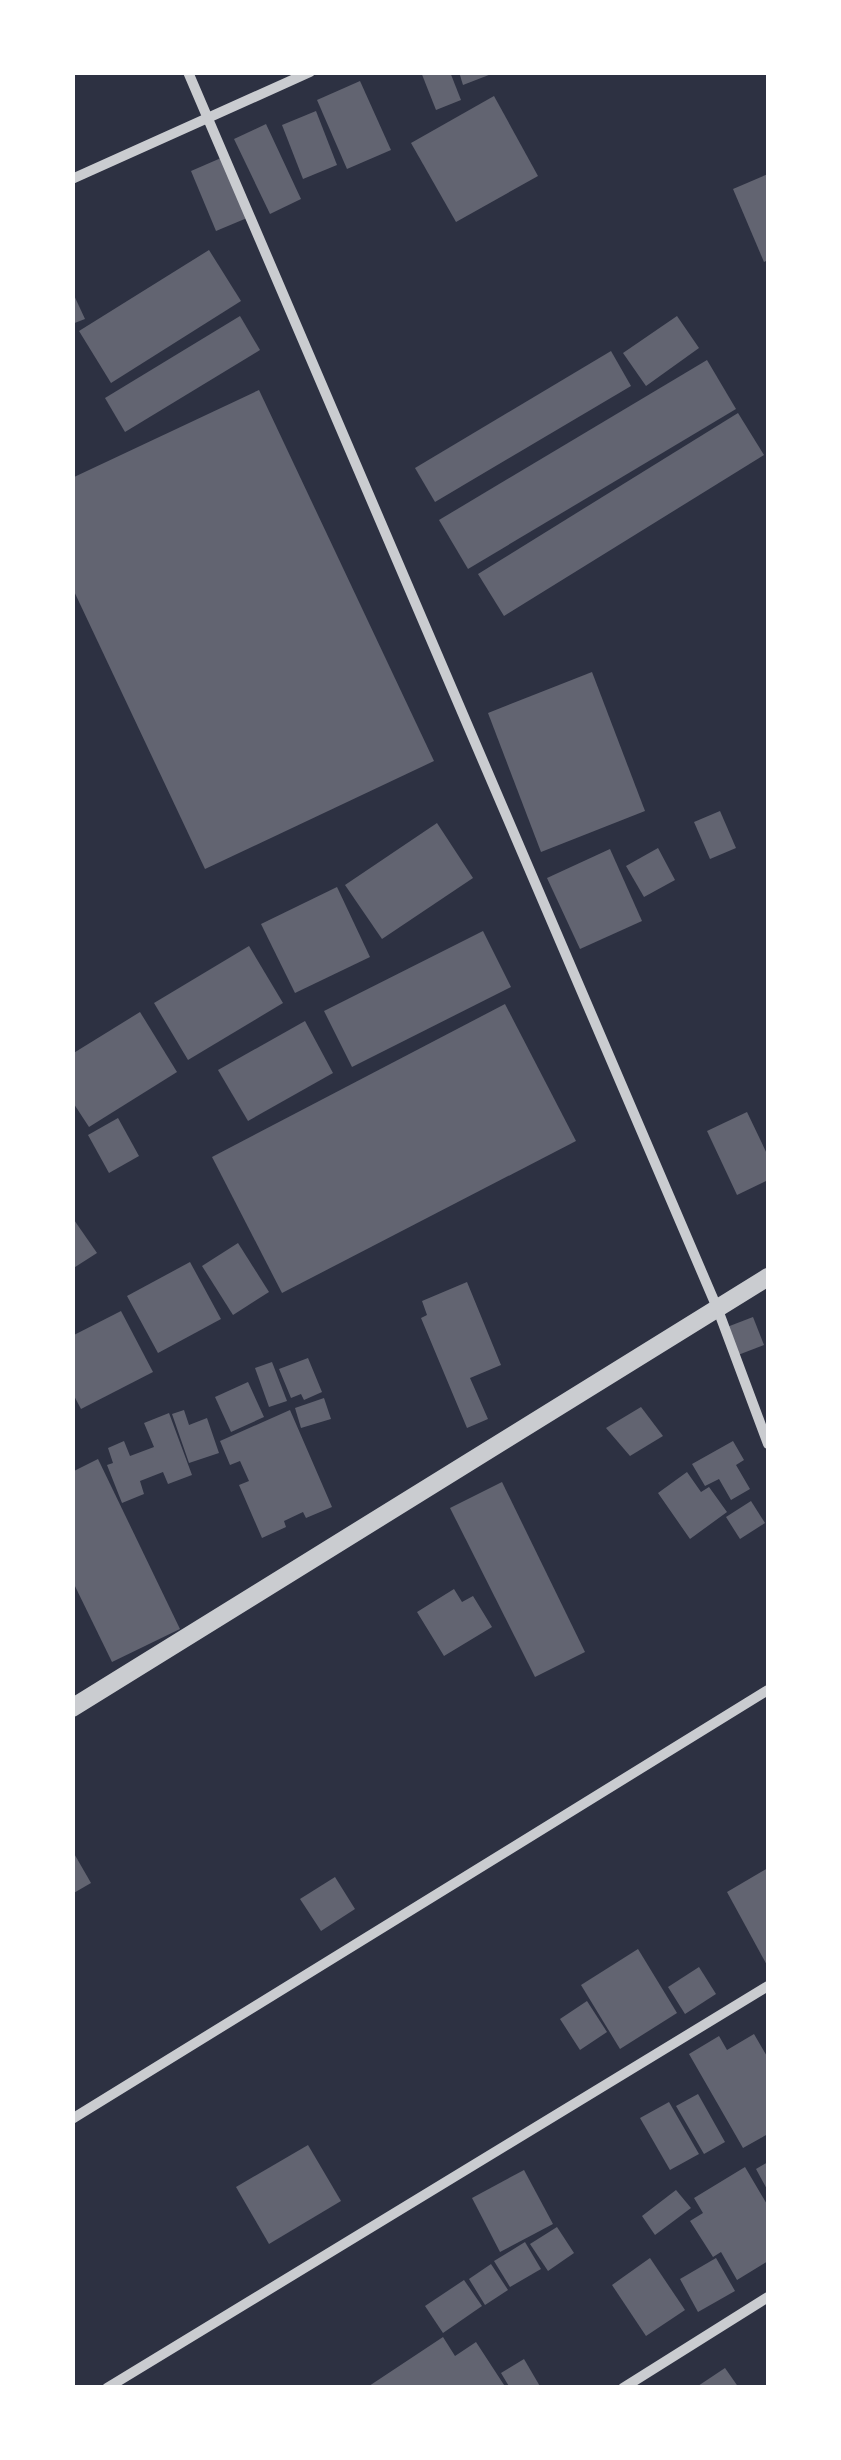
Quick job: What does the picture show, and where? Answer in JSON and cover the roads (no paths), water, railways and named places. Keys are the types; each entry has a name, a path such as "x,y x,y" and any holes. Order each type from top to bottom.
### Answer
{"street":[{"path":"188,72 718,1310 768,1444"},
{"path":"72,179 310,72"},
{"path":"72,1708 768,1277"},
{"path":"72,2119 768,1690"},
{"path":"107,2388 768,1986"},
{"path":"622,2388 768,2296"}]}
